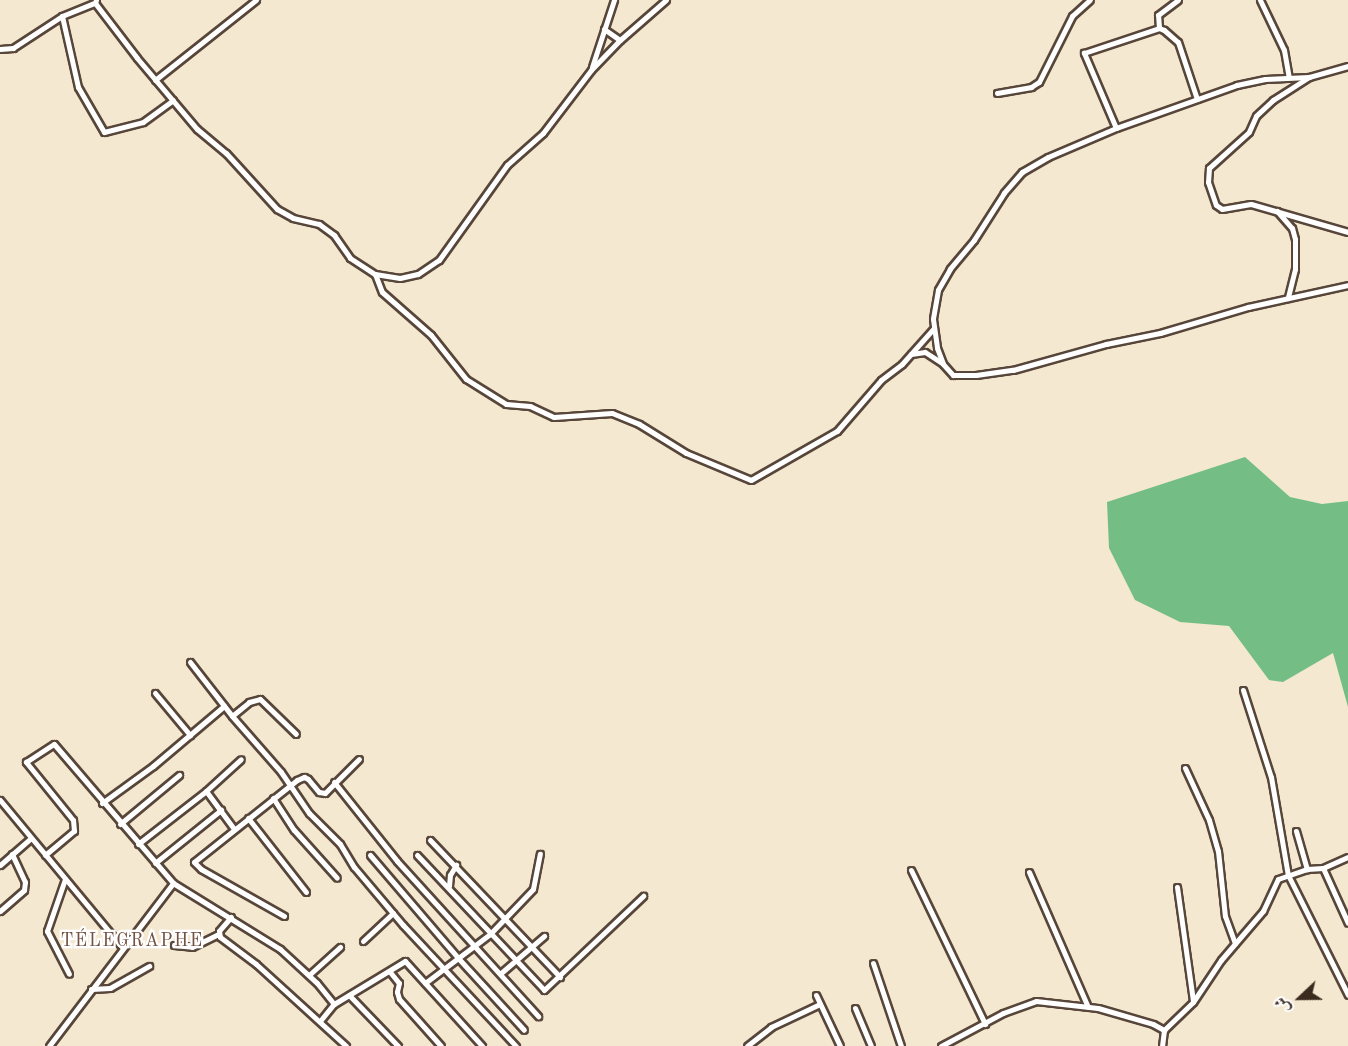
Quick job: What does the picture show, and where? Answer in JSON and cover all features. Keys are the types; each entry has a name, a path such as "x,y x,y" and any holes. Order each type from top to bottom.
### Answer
{"street":[{"path":"155,80 256,0"},
{"path":"591,70 614,0"},
{"path":"0,49 13,48 62,16 96,1 155,80 197,129 226,153 277,209 293,218 319,224 334,235 350,258 375,274 400,278 418,274 439,260 507,165 543,133 591,70 620,40 666,0"},
{"path":"998,93 1031,87 1039,82 1072,16 1090,0"},
{"path":"1178,0 1158,15 1159,28 1178,42 1197,99"},
{"path":"1260,0 1284,50 1289,77"},
{"path":"62,16 78,87 104,132 143,122 173,100"},
{"path":"1116,128 1084,54 1159,28"},
{"path":"604,30 620,40"},
{"path":"943,364 937,348 933,319 938,290 1004,193 1023,172 1048,157 1116,128 1237,85 1289,77 1309,77 1348,66"},
{"path":"1309,77 1273,100 1256,116 1249,132 1209,168 1209,182 1216,205 1222,209 1251,204 1348,231"},
{"path":"1277,211 1292,228 1295,239 1295,269 1288,298"},
{"path":"375,274 382,292 431,334 465,379 506,404 530,406 554,417 612,413 639,424 686,453 751,480 837,431 881,380 911,354 934,328"},
{"path":"911,354 926,352 943,364 953,375 976,375 1013,370 1288,298 1348,285"},
{"path":"190,662 232,716 254,739 305,808 340,844 354,867 393,913 444,971 516,1046"},
{"path":"1243,690 1271,777 1288,875 1326,956 1348,995"},
{"path":"155,693 190,735"},
{"path":"232,716 249,702 260,699 296,734"},
{"path":"102,803 224,706"},
{"path":"45,855 74,831 73,820 26,762 50,745 58,746 102,803 173,883 280,949 309,975 334,1004"},
{"path":"138,844 206,791 241,759"},
{"path":"284,916 194,864 198,858 290,785 304,777 322,793 360,759"},
{"path":"1185,768 1209,820 1218,851 1225,916 1235,943"},
{"path":"120,824 179,775"},
{"path":"334,782 397,861 538,1016"},
{"path":"206,791 234,829"},
{"path":"273,798 294,830 337,878"},
{"path":"0,800 123,948"},
{"path":"155,863 221,810"},
{"path":"248,818 306,891"},
{"path":"1296,831 1307,869"},
{"path":"0,865 31,838"},
{"path":"430,840 560,977"},
{"path":"0,911 24,890 25,882 12,854"},
{"path":"425,983 444,971 490,934 533,889 540,854"},
{"path":"370,855 459,959 524,1029"},
{"path":"417,855 450,887 514,962 544,990 644,896"},
{"path":"1162,1046 1164,1030 1193,1002 1235,943 1263,911 1278,879 1307,869 1323,868 1348,857"},
{"path":"450,887 450,874 456,865"},
{"path":"1323,868 1348,923"},
{"path":"911,870 985,1024"},
{"path":"1029,872 1088,1007"},
{"path":"65,879 47,931 69,974"},
{"path":"49,1046 173,883"},
{"path":"1177,887 1193,1002"},
{"path":"363,941 393,913"},
{"path":"174,945 192,947 219,934 231,917"},
{"path":"219,934 346,1046"},
{"path":"501,973 544,936"},
{"path":"309,975 340,947"},
{"path":"320,1021 334,1004 407,961 482,1046"},
{"path":"873,963 901,1046"},
{"path":"91,989 110,988 149,966"},
{"path":"390,972 399,983 398,996 441,1046"},
{"path":"349,995 398,1046"},
{"path":"816,995 840,1046"},
{"path":"941,1046 956,1043 1011,1009 1036,1001 1088,1007 1153,1024 1164,1030"},
{"path":"747,1046 771,1027 820,1004"},
{"path":"855,1008 870,1046"}],"green space":[{"path":"1245,457 1290,497 1322,504 1348,501 1348,707 1333,653 1283,682 1269,680 1229,626 1180,622 1135,600 1109,548 1107,502"}],"district":[{"name":"TÉLEGRAPHE","path":"132,941"}]}
